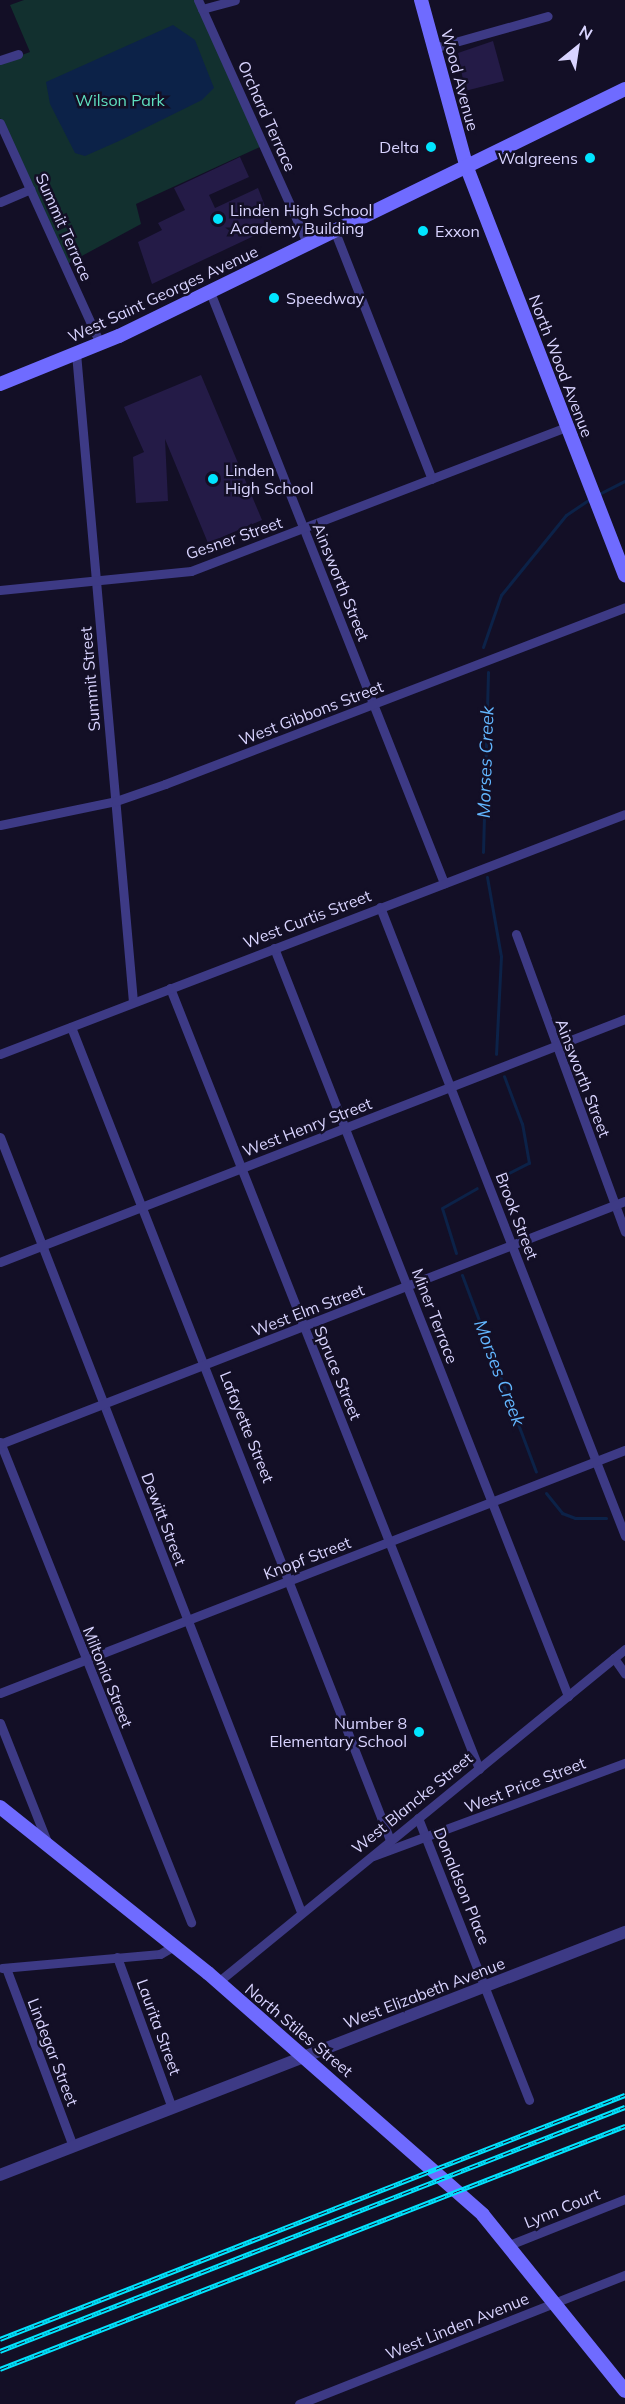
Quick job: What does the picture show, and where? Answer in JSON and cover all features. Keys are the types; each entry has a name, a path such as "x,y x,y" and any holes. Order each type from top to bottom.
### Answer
{"main road":[{"name":"Wood Avenue","path":"421,0 467,168"},
{"name":"West Saint Georges Avenue","path":"0,384 100,343 210,292 625,89"},
{"name":"North Wood Avenue","path":"467,168 625,575"},
{"name":"North Stiles Street","path":"0,1807 218,1982 474,2207 556,2301 625,2391"}],"street":[{"path":"200,5 235,0"},
{"name":"Orchard Terrace","path":"200,5 308,245"},
{"path":"434,48 548,16"},
{"path":"0,60 18,54"},
{"name":"Summit Terrace","path":"0,123 100,343"},
{"path":"0,202 30,189"},
{"path":"335,232 432,479"},
{"name":"Ainsworth Street","path":"210,292 444,883"},
{"name":"Summit Street","path":"76,353 133,1002"},
{"name":"Gesner Street","path":"0,590 191,571 567,427"},
{"name":"West Gibbons Street","path":"0,825 116,801 374,705 625,607"},
{"name":"West Curtis Street","path":"0,1054 625,814"},
{"name":"Brook Street","path":"380,907 625,1536"},
{"name":"Ainsworth Street","path":"516,933 555,1046 625,1232"},
{"name":"Miner Terrace","path":"274,948 568,1696"},
{"name":"Spruce Street","path":"170,988 479,1768"},
{"name":"West Henry Street","path":"0,1262 625,1019"},
{"name":"Lafayette Street","path":"71,1027 291,1580 390,1840"},
{"name":"Dewitt Street","path":"0,1137 302,1912"},
{"name":"West Elm Street","path":"0,1444 625,1202"},
{"name":"Miltonia Street","path":"0,1444 191,1922"},
{"name":"Knopf Street","path":"0,1693 625,1450"},
{"name":"West Blancke Street","path":"218,1982 625,1649"},
{"path":"614,1658 625,1674"},
{"path":"0,1723 48,1846"},
{"name":"West Price Street","path":"368,1858 625,1763"},
{"name":"Donaldson Place","path":"418,1818 529,2100"},
{"name":"West Elizabeth Avenue","path":"0,2175 625,1932"},
{"path":"3,1968 160,1954 174,1946"},
{"name":"Laurita Street","path":"117,1957 172,2108"},
{"name":"Lindegar Street","path":"3,1968 73,2146"},
{"name":"Lynn Court","path":"509,2245 625,2199"},
{"name":"West Linden Avenue","path":"300,2404 625,2275"}],"green space":[{"name":"Wilson Park","path":"24,0 195,0 262,146 136,204 141,224 67,264 0,118 0,63 30,52 10,5"}],"water":[{"path":"173,25 195,40 214,88 202,100 119,141 85,156 75,153 50,104 46,82"}],"building":[{"path":"493,41 504,81 465,91 458,53"},
{"name":"Linden High School Academy Building","path":"240,157 249,177 209,195 215,208 258,188 273,227 152,284 138,242 162,230 158,223 185,210 174,188"},
{"name":"Linden High School","path":"201,375 262,520 208,543 165,439 168,501 136,503 133,457 144,452 124,407"}],"waterway":[{"name":"Morses Creek","path":"597,495 625,481"},
{"name":"Morses Creek","path":"483,647 501,595 566,515 591,498"},
{"name":"Morses Creek","path":"483,852 488,672"},
{"name":"Morses Creek","path":"487,877 501,956 496,1054"},
{"name":"Morses Creek","path":"497,1179 529,1163 522,1124 504,1076"},
{"name":"Morses Creek","path":"456,1253 442,1208 477,1188"},
{"name":"Morses Creek","path":"462,1275 536,1472"},
{"name":"Morses Creek","path":"546,1493 562,1513 575,1518 606,1518"}],"railway":[{"path":"0,2339 625,2095"},
{"path":"0,2351 625,2107"},
{"path":"0,2369 625,2126"}],"place":[{"name":"Delta","path":"431,147"},
{"name":"Walgreens","path":"590,158"},
{"name":"Linden High School Academy Building","path":"218,219"},
{"name":"Exxon","path":"423,231"},
{"name":"Speedway","path":"274,298"},
{"name":"Linden High School","path":"213,479"},
{"name":"Number 8 Elementary School","path":"419,1732"}]}
